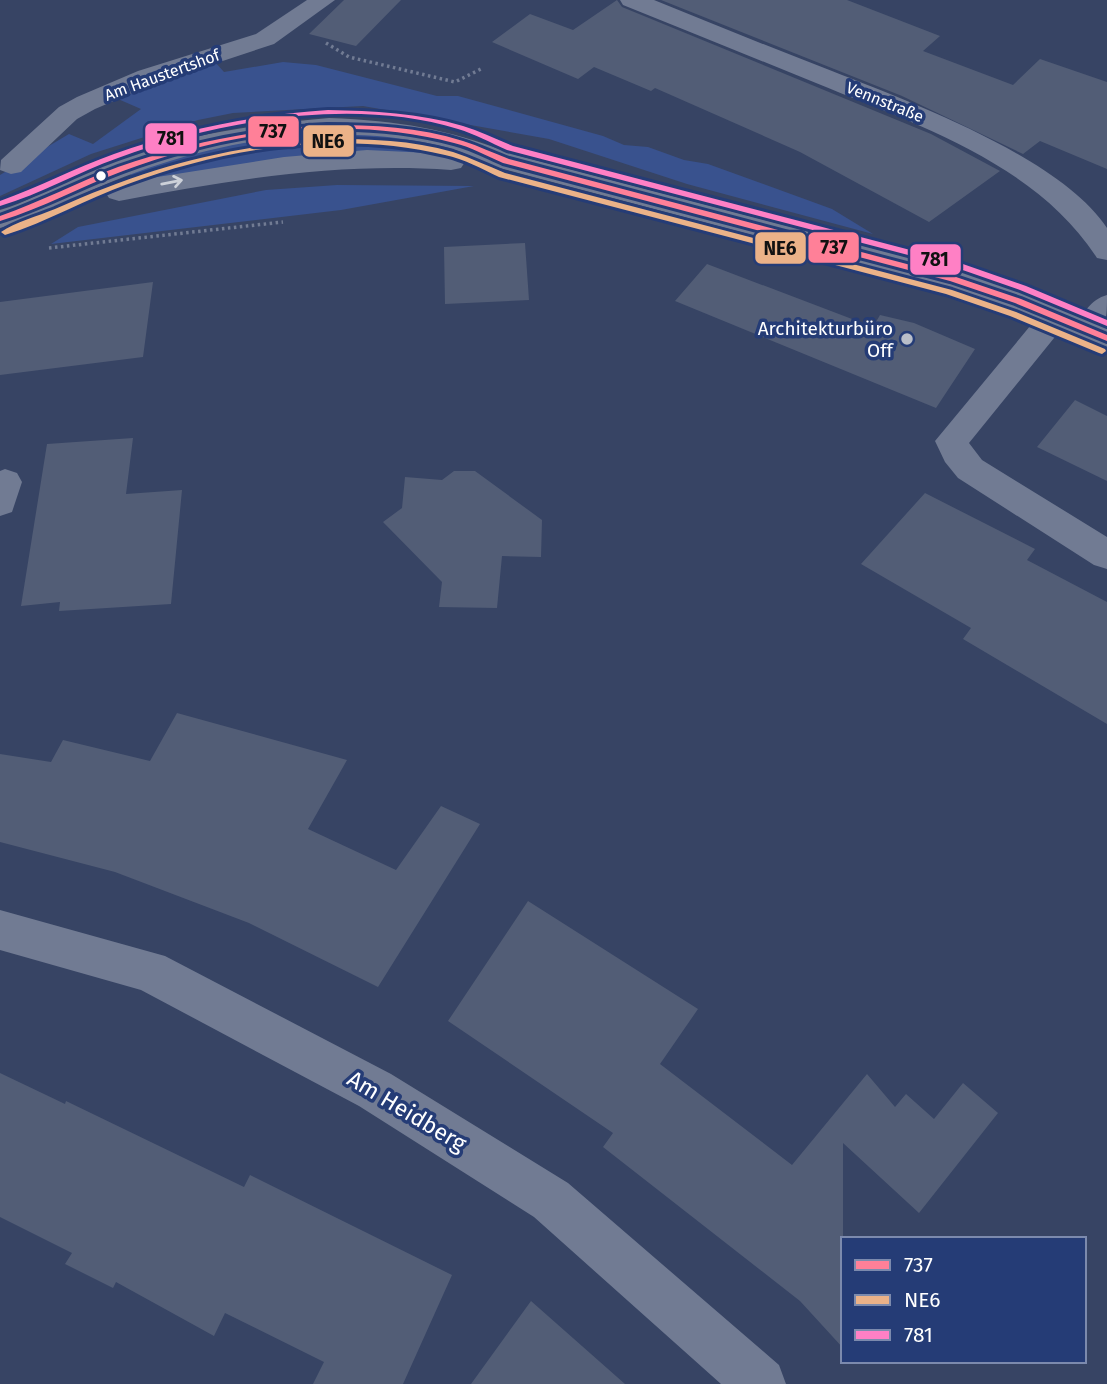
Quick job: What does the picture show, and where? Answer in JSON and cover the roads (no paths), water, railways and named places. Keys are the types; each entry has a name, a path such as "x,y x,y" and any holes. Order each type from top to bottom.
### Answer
{"street":[{"name":"Am Haustertshof","path":"11,166 68,113 109,91 282,31 323,0"},
{"name":"Vennstraße","path":"632,0 925,118 964,137 1044,187 1098,233 1107,251"},
{"path":"0,219 33,208 286,163 393,158 462,163 506,161 953,279 1056,315 1101,324"},
{"path":"1056,315 952,441 957,453 970,469 1107,555"},
{"name":"Am Heidberg","path":"0,930 149,971 375,1090 551,1200 760,1384"}],"place":[{"name":"Architekturbüro Off","path":"907,339"}]}
